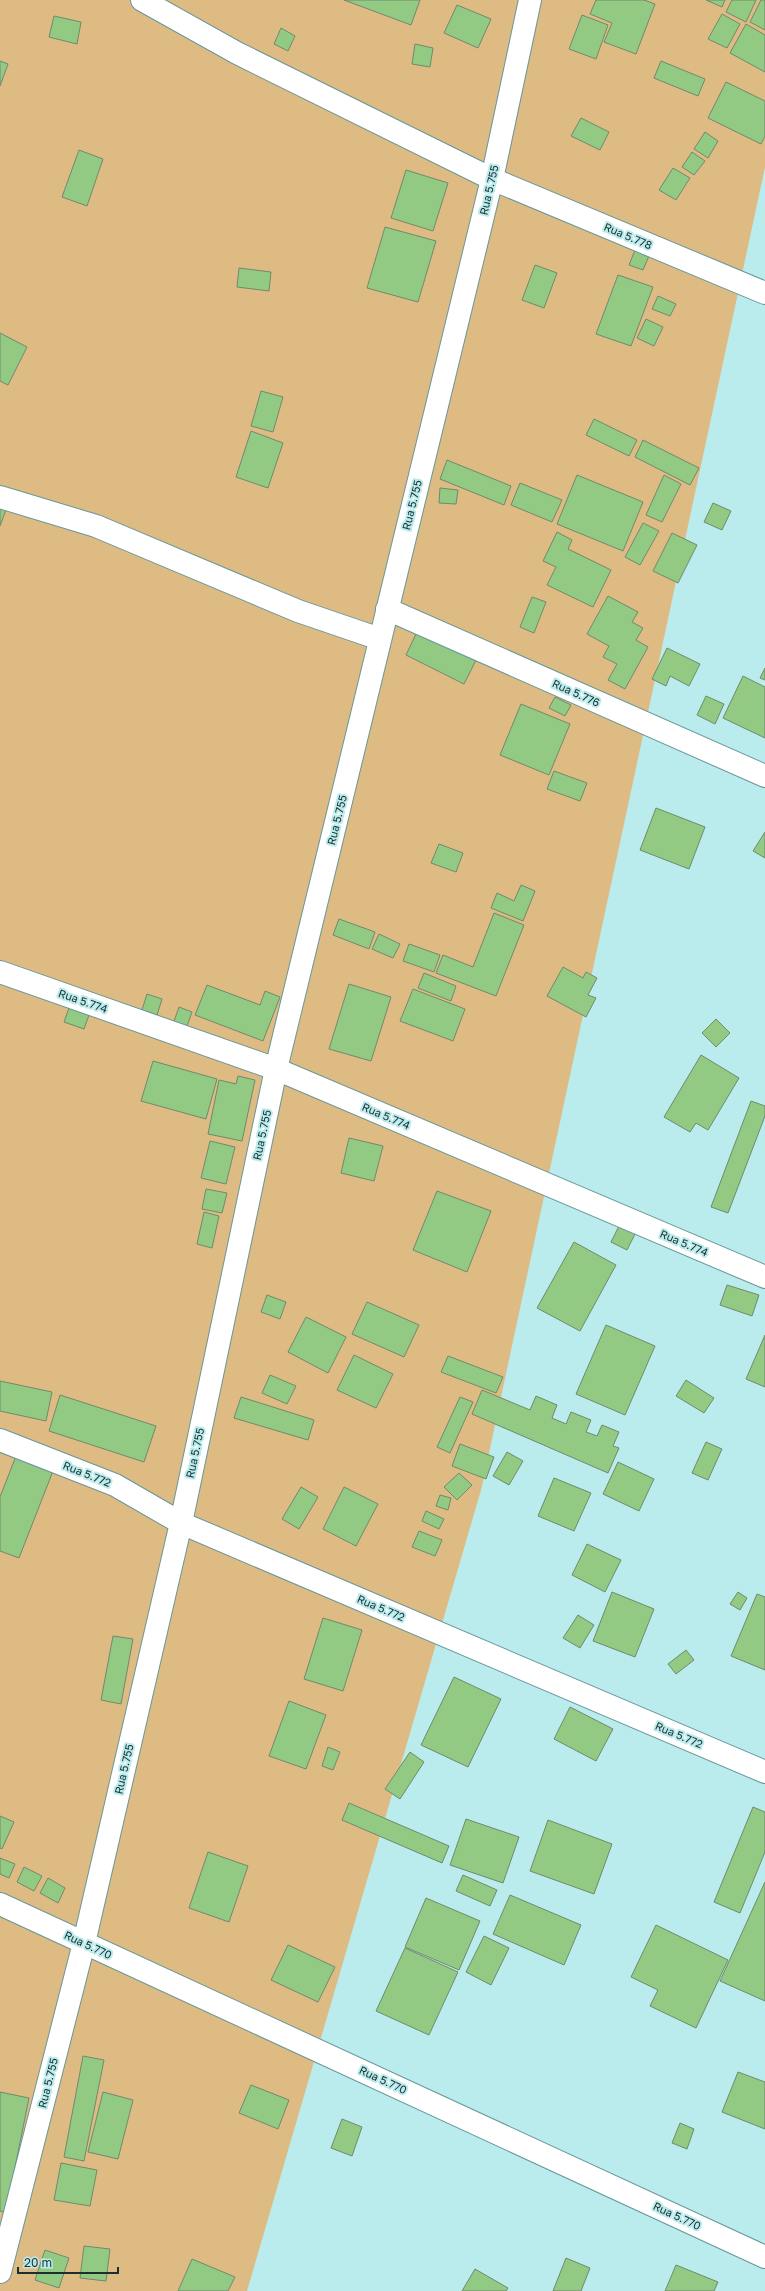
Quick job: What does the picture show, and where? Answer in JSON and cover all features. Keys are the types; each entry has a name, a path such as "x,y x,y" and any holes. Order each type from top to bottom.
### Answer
{"street":[{"name":"Rua 5.778","path":"142,0 236,53 492,179 765,293"},
{"name":"Rua 5.755","path":"0,2272 84,1943 181,1523 276,1069 492,179 530,0"},
{"path":"0,497 96,526 298,611 380,639"},
{"name":"Rua 5.776","path":"387,609 765,776"},
{"name":"Rua 5.774","path":"0,972 276,1069 765,1277"},
{"name":"Rua 5.772","path":"0,1440 115,1486 181,1523 765,1772"},
{"name":"Rua 5.770","path":"0,1904 765,2257"}],"shaded area":[{"path":"0,0 765,0 765,167 481,1490 247,2291 0,2291"}],"building":[{"path":"344,0 420,0 411,25"},
{"path":"596,0 644,0 655,4 636,54 604,42 612,23 590,14"},
{"path":"706,0 725,0 722,7"},
{"path":"732,0 756,0 746,22 726,12"},
{"path":"761,0 765,0 765,30 750,22"},
{"path":"457,5 491,19 478,48 444,33"},
{"path":"722,14 740,24 727,48 708,39"},
{"path":"582,15 608,25 596,59 569,49"},
{"path":"54,16 81,22 77,44 49,37"},
{"path":"746,24 765,35 765,72 730,53"},
{"path":"281,28 295,36 288,51 274,44"},
{"path":"415,44 433,48 430,67 412,64"},
{"path":"0,61 8,64 0,86"},
{"path":"661,61 705,79 698,96 654,78"},
{"path":"726,82 765,101 765,136 761,144 708,118"},
{"path":"581,118 609,132 600,150 571,136"},
{"path":"705,132 718,141 708,158 694,149"},
{"path":"79,150 103,159 87,206 62,197"},
{"path":"692,152 705,161 694,175 682,167"},
{"path":"673,168 690,178 676,200 659,190"},
{"path":"406,170 448,183 433,231 391,218"},
{"path":"385,227 436,241 418,302 367,288"},
{"path":"637,245 651,251 643,270 629,265"},
{"path":"535,265 557,273 544,308 522,300"},
{"path":"239,268 271,272 269,291 237,287"},
{"path":"618,275 653,287 631,346 596,334"},
{"path":"658,296 676,304 670,316 652,309"},
{"path":"646,319 663,327 654,346 637,338"},
{"path":"0,333 27,347 8,385 0,381"},
{"path":"261,391 283,397 273,432 251,426"},
{"path":"594,419 637,440 629,456 586,435"},
{"path":"251,431 283,443 268,488 236,477"},
{"path":"643,440 699,468 690,485 635,457"},
{"path":"447,460 511,486 504,505 440,479"},
{"path":"577,475 643,502 623,551 557,524"},
{"path":"664,475 681,484 662,522 646,515"},
{"path":"520,483 562,500 552,522 511,505"},
{"path":"440,488 458,490 456,504 439,503"},
{"path":"713,503 731,511 722,530 704,522"},
{"path":"0,505 7,507 0,526"},
{"path":"643,523 659,531 640,565 625,557"},
{"path":"557,532 572,540 568,549 611,570 593,607 547,585 556,567 543,561"},
{"path":"672,533 697,545 678,583 653,571"},
{"path":"608,596 638,612 632,622 643,628 636,640 648,647 625,689 608,680 617,664 603,657 609,646 587,634"},
{"path":"532,597 546,602 534,633 520,627"},
{"path":"417,632 476,660 464,684 406,655"},
{"path":"667,648 700,664 689,686 670,676 666,686 652,679"},
{"path":"765,668 765,680 760,678"},
{"path":"743,676 765,687 765,738 723,718"},
{"path":"706,696 724,704 715,724 697,715"},
{"path":"555,697 571,705 565,716 549,708"},
{"path":"521,704 570,724 549,775 500,755"},
{"path":"554,771 587,783 580,801 547,789"},
{"path":"656,808 705,827 689,869 640,850"},
{"path":"765,832 765,858 753,851"},
{"path":"439,844 463,853 456,872 431,863"},
{"path":"521,885 535,891 523,921 491,908 497,893 514,901"},
{"path":"494,913 524,925 496,996 436,973 443,955 473,967"},
{"path":"339,919 375,932 369,949 333,935"},
{"path":"379,934 400,944 393,958 372,949"},
{"path":"409,944 440,955 434,972 403,961"},
{"path":"563,967 583,978 586,972 597,978 588,995 596,998 586,1017 547,996"},
{"path":"424,973 456,986 451,1001 418,988"},
{"path":"349,984 391,997 371,1061 329,1049"},
{"path":"207,985 260,1005 265,991 280,997 263,1041 195,1015"},
{"path":"413,989 465,1009 453,1041 400,1021"},
{"path":"147,994 162,999 157,1015 142,1010"},
{"path":"179,1007 192,1012 186,1029 173,1024"},
{"path":"69,1008 89,1015 84,1029 64,1022"},
{"path":"716,1019 730,1033 716,1047 702,1033"},
{"path":"701,1055 739,1078 708,1130 696,1123 690,1132 664,1117"},
{"path":"153,1061 217,1079 206,1119 141,1101"},
{"path":"238,1076 255,1080 242,1141 208,1134 219,1080 236,1084"},
{"path":"751,1101 765,1106 765,1116 728,1213 711,1207"},
{"path":"349,1138 383,1146 374,1181 341,1173"},
{"path":"210,1141 235,1147 226,1184 201,1178"},
{"path":"206,1189 227,1193 222,1213 202,1209"},
{"path":"437,1191 491,1211 467,1272 413,1250"},
{"path":"204,1212 219,1216 212,1248 197,1244"},
{"path":"620,1224 636,1232 627,1250 611,1242"},
{"path":"574,1242 616,1265 580,1331 537,1308"},
{"path":"727,1285 759,1295 752,1316 720,1305"},
{"path":"267,1295 286,1302 280,1319 261,1312"},
{"path":"367,1302 419,1325 404,1357 352,1334"},
{"path":"306,1317 346,1337 328,1373 288,1352"},
{"path":"606,1325 655,1346 625,1415 576,1394"},
{"path":"765,1335 765,1387 746,1379"},
{"path":"354,1355 393,1374 376,1408 337,1390"},
{"path":"448,1356 503,1377 496,1393 441,1372"},
{"path":"270,1375 296,1386 287,1404 262,1393"},
{"path":"686,1380 714,1398 704,1413 676,1396"},
{"path":"0,1381 52,1392 46,1421 0,1411"},
{"path":"482,1390 530,1410 536,1396 557,1405 552,1418 566,1424 571,1412 591,1420 586,1432 597,1436 602,1425 619,1432 613,1446 619,1448 608,1473 472,1414"},
{"path":"60,1395 156,1426 144,1462 49,1431"},
{"path":"241,1397 314,1420 308,1440 234,1418"},
{"path":"460,1397 473,1402 450,1453 437,1447"},
{"path":"706,1442 722,1449 708,1480 692,1473"},
{"path":"460,1444 494,1457 486,1479 452,1466"},
{"path":"507,1452 523,1461 509,1485 493,1476"},
{"path":"16,1456 53,1471 19,1558 0,1551 0,1497"},
{"path":"618,1462 654,1479 639,1511 603,1494"},
{"path":"459,1473 472,1485 457,1500 444,1487"},
{"path":"554,1478 591,1493 574,1531 538,1516"},
{"path":"301,1487 318,1497 299,1529 282,1519"},
{"path":"344,1487 378,1504 356,1546 323,1529"},
{"path":"440,1495 451,1498 448,1510 436,1506"},
{"path":"426,1511 444,1519 439,1529 422,1521"},
{"path":"419,1531 442,1540 435,1556 412,1547"},
{"path":"587,1544 621,1560 605,1592 572,1575"},
{"path":"612,1592 654,1609 635,1657 593,1641"},
{"path":"738,1592 747,1598 740,1610 730,1604"},
{"path":"757,1594 765,1597 765,1670 731,1656"},
{"path":"578,1615 594,1625 580,1648 563,1638"},
{"path":"323,1618 362,1630 343,1691 304,1679"},
{"path":"113,1636 133,1639 121,1704 101,1700"},
{"path":"686,1650 694,1660 676,1674 668,1664"},
{"path":"454,1677 501,1699 468,1767 421,1745"},
{"path":"289,1701 326,1715 306,1769 269,1756"},
{"path":"570,1707 613,1729 596,1761 554,1739"},
{"path":"328,1747 340,1752 333,1770 322,1766"},
{"path":"410,1752 424,1762 400,1799 385,1789"},
{"path":"349,1803 449,1846 442,1863 342,1820"},
{"path":"753,1807 765,1812 765,1852 740,1913 714,1902"},
{"path":"0,1816 14,1822 2,1849 0,1848"},
{"path":"466,1819 519,1837 503,1883 450,1865"},
{"path":"548,1820 612,1844 594,1894 530,1871"},
{"path":"208,1852 248,1866 229,1922 189,1908"},
{"path":"0,1858 15,1864 9,1878 0,1874"},
{"path":"24,1867 42,1876 34,1891 17,1882"},
{"path":"463,1875 497,1890 490,1906 456,1891"},
{"path":"48,1878 65,1888 58,1903 40,1893"},
{"path":"765,1882 765,2001 720,1981"},
{"path":"510,1895 581,1925 564,1965 493,1934"},
{"path":"426,1898 480,1921 459,1970 405,1947"},
{"path":"656,1925 728,1960 696,2028 650,2006 658,1990 631,1977"},
{"path":"484,1936 509,1948 491,1985 466,1972"},
{"path":"288,1945 335,1967 318,2002 271,1980"},
{"path":"405,1948 458,1972 429,2035 376,2011"},
{"path":"83,2056 104,2060 84,2161 64,2157"},
{"path":"738,2072 765,2082 765,2129 722,2112"},
{"path":"251,2085 289,2100 278,2129 239,2113"},
{"path":"0,2092 29,2098 6,2212 0,2211"},
{"path":"103,2092 133,2100 118,2159 88,2152"},
{"path":"342,2119 362,2127 352,2156 331,2148"},
{"path":"680,2123 694,2129 687,2149 672,2143"},
{"path":"61,2163 97,2170 90,2206 54,2200"},
{"path":"84,2246 110,2249 106,2281 80,2278"},
{"path":"45,2250 69,2258 59,2288 35,2280"},
{"path":"566,2258 590,2268 581,2291 553,2291"},
{"path":"192,2259 235,2277 228,2291 178,2291"},
{"path":"676,2265 718,2282 714,2291 665,2291"},
{"path":"475,2269 508,2288 506,2291 462,2291"}]}
